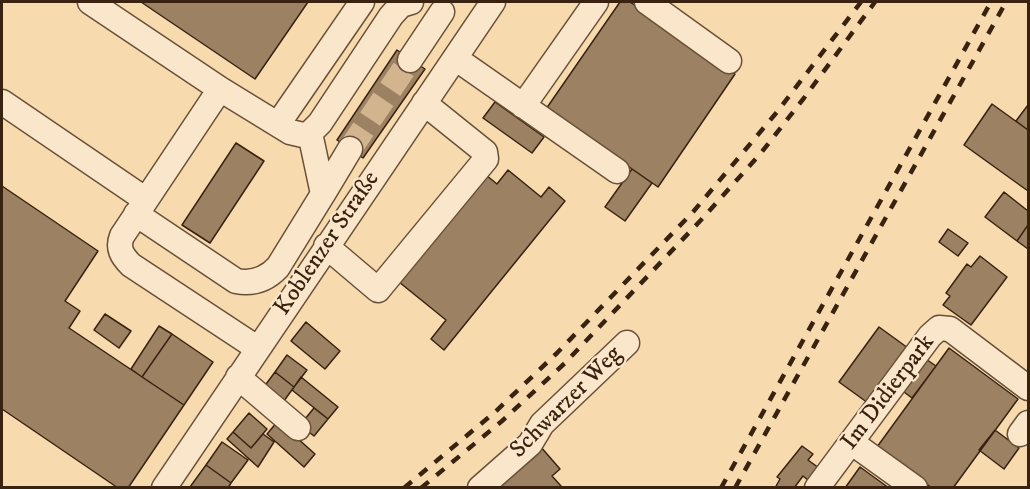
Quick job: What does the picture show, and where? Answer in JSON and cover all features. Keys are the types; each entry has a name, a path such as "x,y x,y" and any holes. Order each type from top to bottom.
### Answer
{"street":[{"path":"90,2 220,89 297,135 310,133 320,123 391,16 401,5 411,2"},
{"path":"278,124 300,81 362,2"},
{"name":"Koblenzer Straße","path":"164,488 493,2"},
{"path":"523,106 596,2"},
{"path":"647,2 729,61"},
{"path":"410,60 434,7 472,31"},
{"path":"455,58 617,171"},
{"path":"220,89 141,207 120,241 120,248 125,259 257,348"},
{"path":"2,102 236,281 254,282 272,273 278,267 350,149"},
{"path":"326,246 378,290 486,159 485,152 424,103"},
{"path":"310,133 323,194"},
{"name":"Im Didierpark","path":"818,488 930,336 939,328 950,329 1029,388"},
{"name":"Schwarzer Weg","path":"480,488 530,444 542,424 627,343"},
{"path":"238,377 298,428"},
{"path":"851,442 915,488"}],"building":[{"path":"141,2 308,2 255,79"},
{"path":"620,2 630,2 735,74 658,187 546,109"},
{"path":"397,50 425,69 363,158 337,140"},
{"path":"495,102 544,137 532,153 483,118"},
{"path":"992,104 1028,130 1028,191 964,145"},
{"path":"1028,105 1028,130 1016,121"},
{"path":"236,143 264,161 210,243 182,225"},
{"path":"632,169 652,183 625,221 605,207"},
{"path":"508,170 541,197 549,187 565,201 444,350 431,339 446,320 399,282 486,175 497,184"},
{"path":"2,186 98,251 65,301 80,311 69,328 184,405 128,488 118,488 2,409"},
{"path":"1004,192 1028,211 1028,225 1017,241 985,217"},
{"path":"1028,225 1028,249 1017,241"},
{"path":"948,229 968,243 958,256 939,242"},
{"path":"980,256 1007,277 971,325 943,305 950,296 946,293 967,264 971,267"},
{"path":"105,314 131,331 119,348 94,330"},
{"path":"306,322 340,351 325,369 291,341"},
{"path":"159,326 172,334 142,377 131,369"},
{"path":"879,327 908,348 868,403 839,382"},
{"path":"172,334 213,362 184,405 142,377"},
{"path":"949,348 1018,399 953,488 932,488 877,447"},
{"path":"287,355 307,370 294,387 275,372"},
{"path":"923,357 936,366 912,398 900,389"},
{"path":"275,372 294,387 281,405 261,391"},
{"path":"301,377 338,407 328,419 292,390"},
{"path":"314,408 328,419 314,436 300,425"},
{"path":"249,413 267,429 251,448 233,432"},
{"path":"278,421 315,454 304,467 267,434"},
{"path":"995,430 1019,448 1004,469 979,450"},
{"path":"233,432 251,448 263,434 274,442 258,467 227,439"},
{"path":"222,442 248,460 231,483 206,465"},
{"path":"540,446 560,469 552,476 561,486 559,488 491,488"},
{"path":"802,446 813,454 808,460 819,468 809,481 803,476 794,488 775,488 780,479 777,477"},
{"path":"206,465 231,483 228,488 190,487"},
{"path":"860,467 889,488 845,488"}],"tunnel":[{"path":"350,149 410,60"}],"railway":[{"path":"404,488 495,412 557,353 693,212 777,112 861,2"},
{"path":"421,488 502,421 565,363 701,220 761,153 875,2"},
{"path":"721,488 991,2"},
{"path":"735,488 1006,2"}]}
